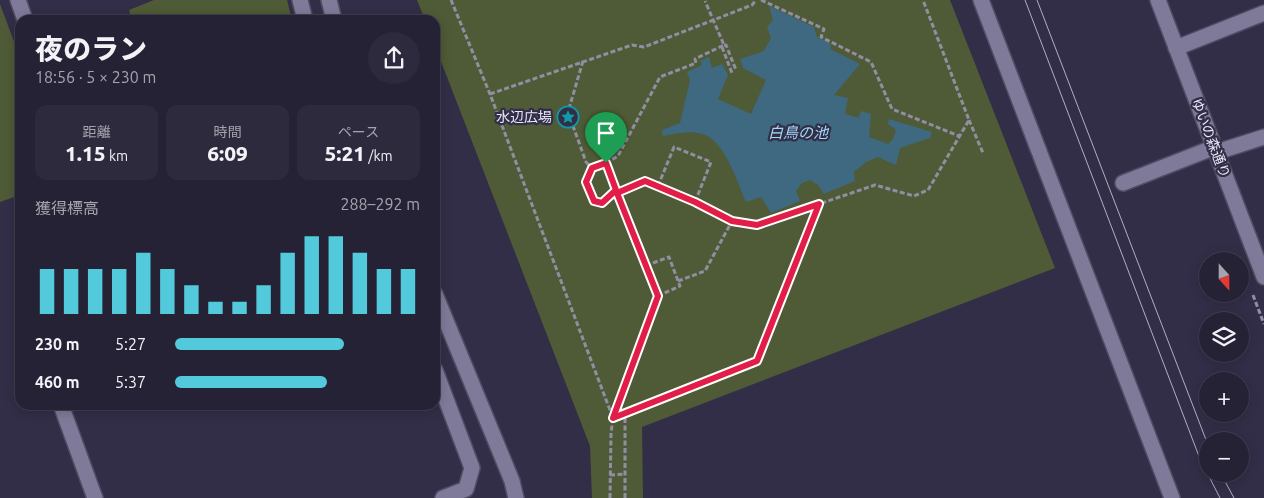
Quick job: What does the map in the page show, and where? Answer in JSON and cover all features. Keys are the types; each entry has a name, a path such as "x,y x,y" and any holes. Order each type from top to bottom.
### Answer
{"street":[{"path":"18,0 23,15"},
{"path":"300,0 304,15"},
{"path":"329,0 333,15"},
{"path":"981,0 1172,498"},
{"name":"ゆいの森通り","path":"1158,0 1264,277"},
{"path":"1176,48 1264,13"},
{"path":"1123,184 1216,149 1264,136"},
{"path":"440,306 512,481 516,498"},
{"path":"440,383 472,468 466,489 443,498"},
{"path":"63,410 95,498"}],"path":[{"path":"451,0 490,94 613,418"},
{"path":"699,0 706,0 732,72"},
{"path":"490,94 632,45 644,47 752,5 756,0"},
{"path":"761,0 824,29 821,37 870,62 892,108 959,136"},
{"path":"923,0 982,154"},
{"path":"736,70 726,45 695,59 696,63 660,77 618,156 592,168 586,182 594,201 602,203 616,192 645,181 695,202 732,221 757,225 875,185 914,196 928,190 969,120"},
{"path":"584,61 568,112 586,162 592,168"},
{"path":"658,186 674,148 711,162 695,202"},
{"path":"606,163 658,296 613,418 610,498"},
{"path":"613,418 757,361 819,204"},
{"path":"678,281 705,271 732,221"},
{"path":"645,266 669,257 680,286 658,296"},
{"path":"625,414 625,498"},
{"path":"610,475 625,474"}],"green space":[{"path":"154,0 287,0 291,15 130,15 129,10"},
{"path":"417,0 950,0 1055,268 642,427 643,498 592,498 590,446 440,59 440,15 423,15"},
{"path":"0,4 15,44 15,197 0,202"}],"water":[{"name":"白鳥の池","path":"769,6 814,27 817,37 831,44 830,49 860,64 834,95 848,98 845,114 859,118 861,111 871,114 869,137 888,144 893,139 896,130 888,124 889,119 932,132 930,138 900,148 896,165 878,157 866,162 854,172 855,181 824,194 818,185 810,180 802,183 796,191 800,201 771,213 761,197 746,202 724,153 710,138 693,132 663,136 662,130 680,123 690,80 687,72 702,65 700,61 709,57 712,68 722,64 728,75 718,99 751,114 766,80 743,68 740,59 764,51 771,38 767,27 773,20"}],"tram line":[{"path":"1025,0 1200,459 1220,498"},
{"path":"1037,0 1203,432"},
{"path":"1225,482 1234,498"}],"place":[{"name":"水辺広場","path":"568,117"}],"route":[{"path":"606,163 592,168 586,182 594,201 602,203 616,190 617,193 645,181 695,202 732,221 757,225 819,204 757,361 613,418 658,296 617,193 616,190 606,163"}]}
